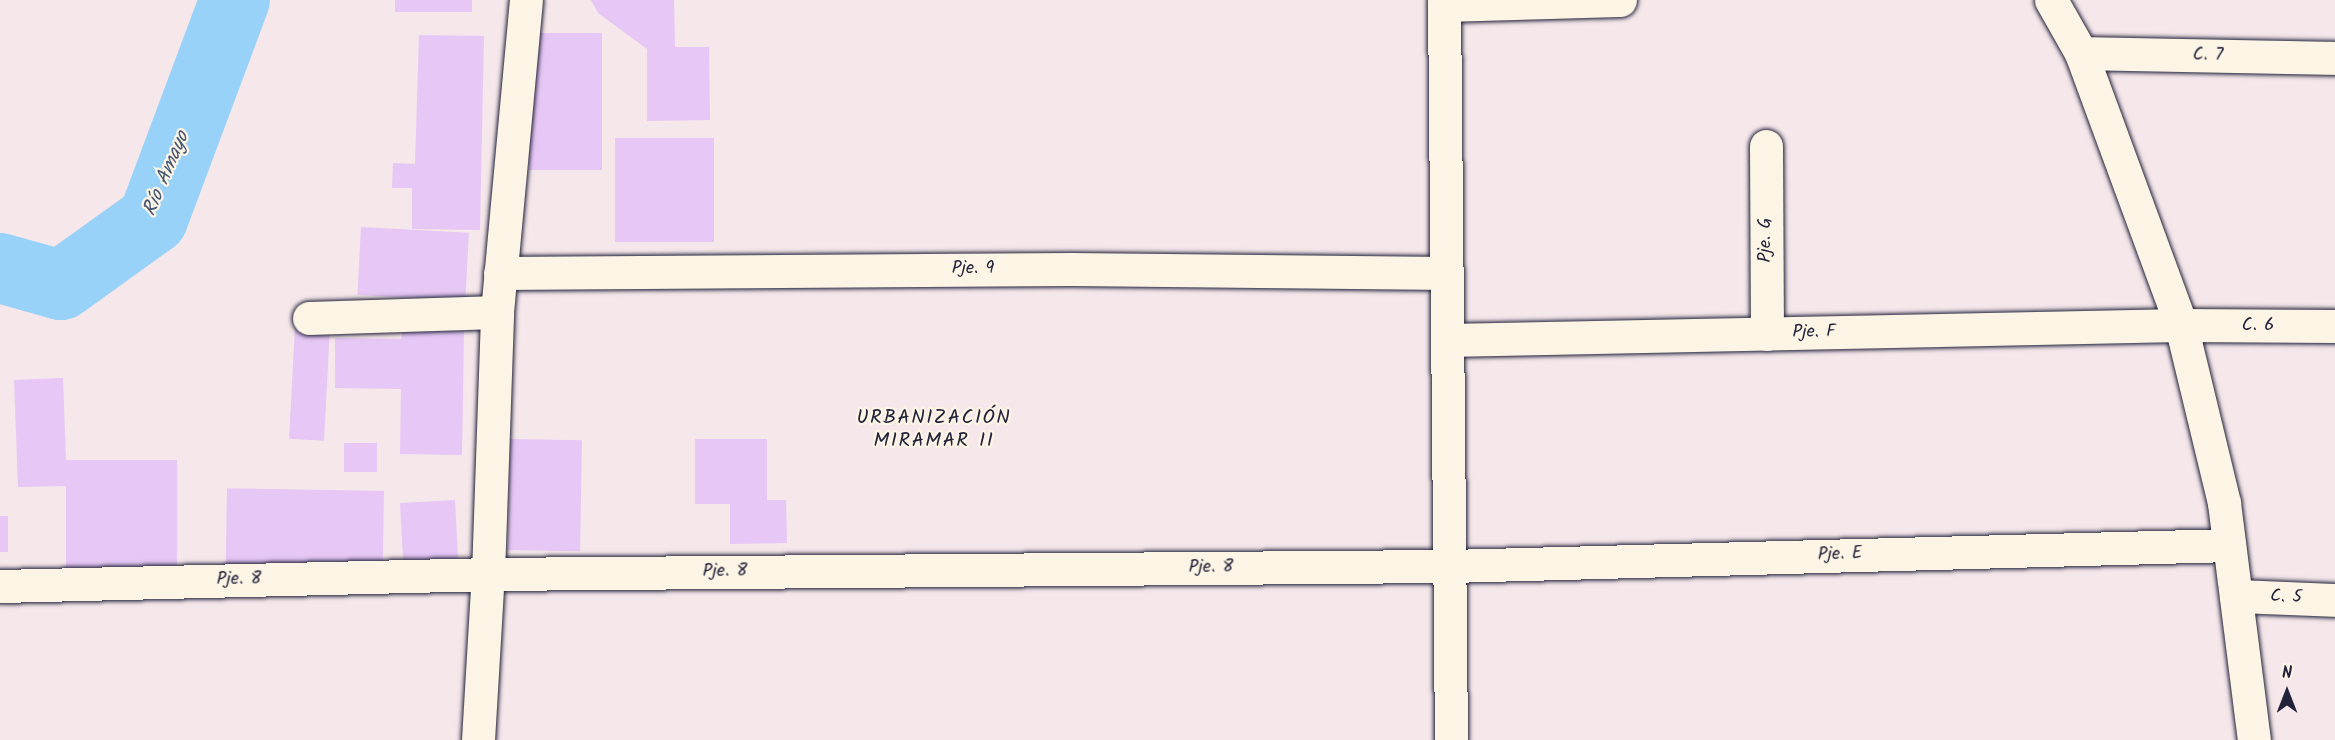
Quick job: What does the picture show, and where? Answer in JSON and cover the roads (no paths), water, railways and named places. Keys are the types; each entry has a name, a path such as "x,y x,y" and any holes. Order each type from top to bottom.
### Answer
{"street":[{"path":"478,740 488,574 497,312 526,0"},
{"path":"1451,740 1444,3 1620,0"},
{"path":"2051,0 2082,53 2181,325 2224,503 2254,740"},
{"name":"C. 7","path":"2082,53 2335,58"},
{"name":"Pje. G","path":"1766,146 1767,334"},
{"name":"Pje. 9","path":"500,273 1059,269 1447,273"},
{"path":"309,318 497,312"},
{"name":"C. 6","path":"2181,325 2335,326"},
{"name":"Pje. F","path":"1447,340 2181,325"},
{"name":"Pje. E","path":"1450,566 2229,544"},
{"name":"Pje. 8","path":"0,586 488,574 1450,566"},
{"name":"C. 5","path":"2236,596 2335,600"}],"waterway":[{"name":"Río Amayo","path":"0,268 61,285 153,219 235,0"}],"district":[{"name":"URBANIZACIÓN MIRAMAR II","path":"934,430"}]}
